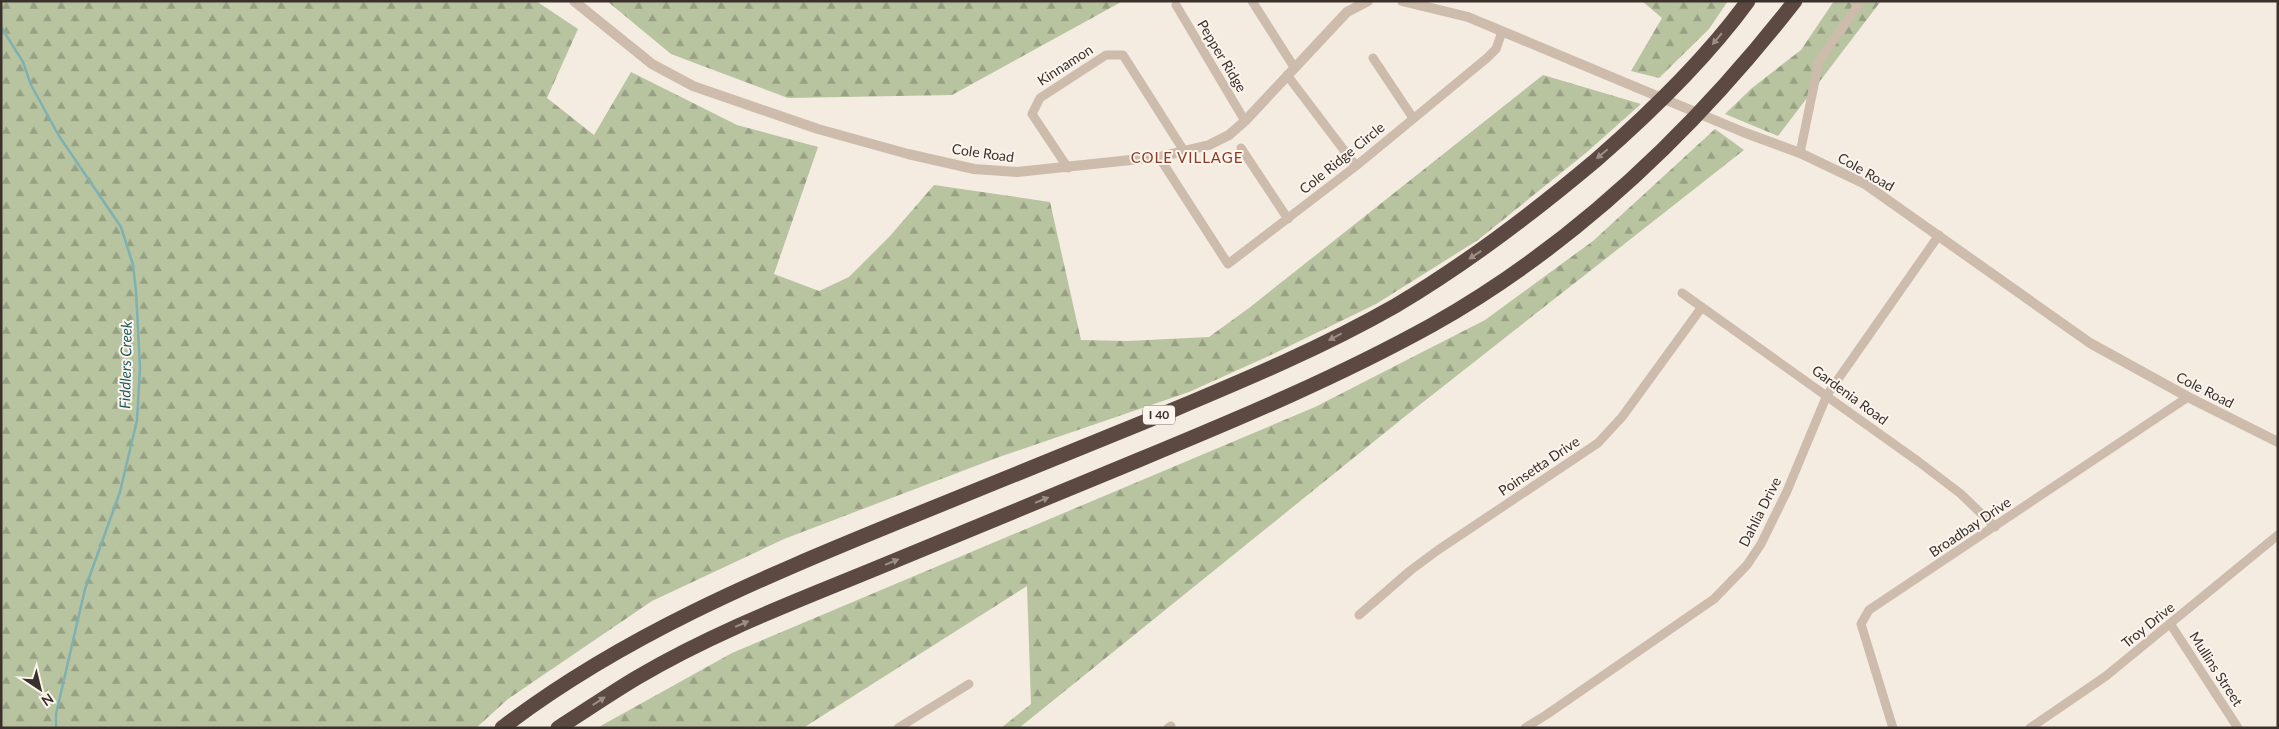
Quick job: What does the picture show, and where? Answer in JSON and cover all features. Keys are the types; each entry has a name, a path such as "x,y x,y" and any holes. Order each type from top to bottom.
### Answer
{"highway":[{"name":"I 40","path":"502,728 604,659 700,607 766,576 1210,394 1303,353 1394,306 1479,252 1559,191 1630,130 1692,69 1748,1"},
{"name":"I 40","path":"558,728 640,676 734,627 1242,417 1342,373 1435,323 1523,266 1606,202 1685,128 1757,49 1795,1"}],"street":[{"name":"Cole Road","path":"574,1 618,38 670,75 753,108 884,148 974,169 1017,172 1065,164 1159,157 1209,145 1229,135 1245,121 1347,12 1368,1"},
{"path":"1252,1 1290,73 1356,166"},
{"name":"Cole Road","path":"1402,1 1468,17 1743,132 1800,153 1865,184 2090,343 2188,397 2278,442"},
{"path":"1800,153 1819,61 1861,1"},
{"name":"Pepper Ridge","path":"1176,5 1245,121"},
{"name":"Cole Ridge Circle","path":"1159,157 1228,264 1356,166 1492,54 1496,50 1502,32"},
{"name":"Kinnamon","path":"1065,164 1032,114 1040,98 1106,55 1123,55 1184,151"},
{"path":"1373,58 1413,118"},
{"path":"1241,148 1288,219"},
{"name":"Dahlia Drive","path":"1525,728 1546,716 1714,599 1747,565 1761,544 1787,491 1827,395 1939,235"},
{"name":"Gardenia Road","path":"1682,293 1827,395 1961,494 1995,526"},
{"name":"Poinsetta Drive","path":"1359,616 1424,560 1598,443 1622,417 1702,307"},
{"name":"Broadbay Drive","path":"1893,728 1861,624 1869,610 2188,397"},
{"name":"Troy Drive","path":"2030,728 2106,676 2278,535"},
{"name":"Mullins Street","path":"2171,624 2238,728"},
{"path":"898,728 969,684"}],"green space":[{"path":"1,1 536,1 578,29 547,98 594,135 631,72 737,125 818,147 774,274 819,291 849,277 890,236 934,185 1050,202 1081,340 1127,341 1209,337 1249,308 1543,75 1641,104 1587,152 1478,240 1376,304 1189,392 999,457 784,539 652,601 508,699 476,728 1,728"},
{"path":"607,1 1123,1 952,95 788,98 671,54"},
{"path":"1642,1 1728,1 1709,29 1659,78 1631,71 1662,18"},
{"path":"1834,1 1881,1 1778,136 1725,114 1752,88 1801,50"},
{"path":"1715,129 1744,150 1408,414 1019,728 1001,728 1031,704 1027,586 803,728 597,728 732,653 1315,407 1485,320 1593,241"}],"waterway":[{"name":"Fiddlers Creek","path":"1,27 23,62 31,85 59,136 121,227 133,265 136,291 140,368 137,420 120,492 85,589 56,714 56,728"}],"district":[{"name":"COLE VILLAGE","path":"1187,158"}]}
